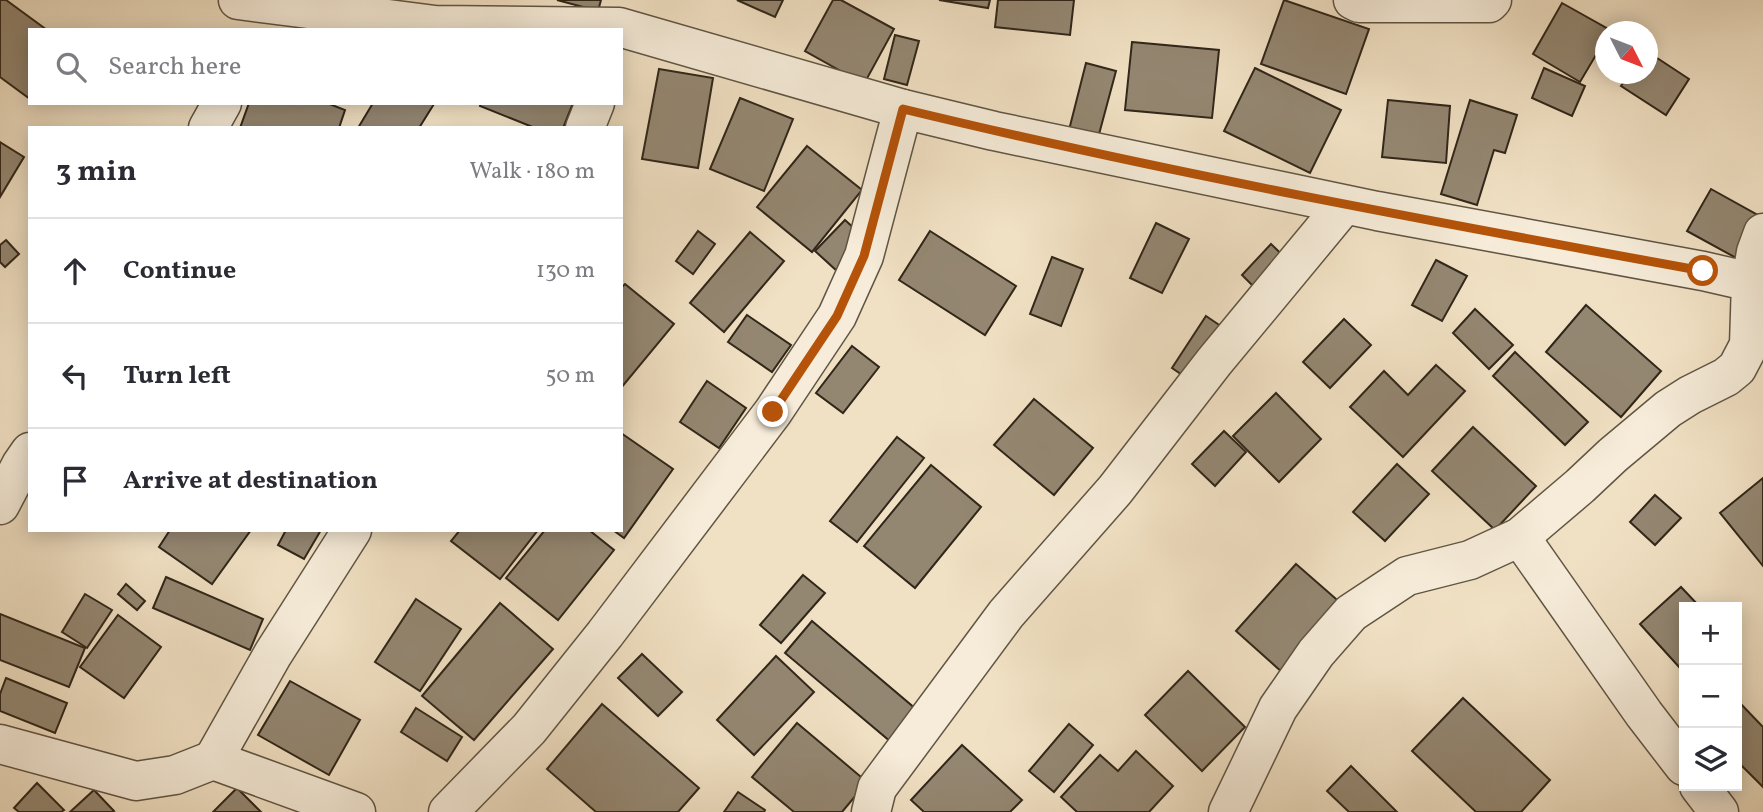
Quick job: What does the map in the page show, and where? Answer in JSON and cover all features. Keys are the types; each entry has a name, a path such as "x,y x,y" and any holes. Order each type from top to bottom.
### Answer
{"street":[{"path":"1353,0 1359,3 1489,3 1492,0"},
{"path":"245,10 435,24 619,28"},
{"path":"623,29 903,109 1008,134 1344,205 1751,282"},
{"path":"209,126 221,105"},
{"path":"586,126 594,105"},
{"path":"449,812 529,729 605,634 773,412 837,316 864,256 903,109"},
{"path":"871,812 877,789 1006,614 1115,490 1214,362 1344,205"},
{"path":"1228,812 1278,708 1316,653 1351,613 1407,576 1471,560 1520,537 1668,409 1726,377 1737,368 1757,332 1751,282 1756,252 1763,233"},
{"path":"0,505 28,455"},
{"path":"213,761 273,654 351,532"},
{"path":"1520,537 1679,759"},
{"path":"0,744 136,781 174,775 213,761 356,812"},
{"path":"1703,791 1719,812"}],"building":[{"path":"0,0 6,0 44,28 28,28 28,98 0,77"},
{"path":"557,0 601,0 598,11"},
{"path":"737,0 783,0 775,17"},
{"path":"833,0 841,0 894,29 864,84 805,51"},
{"path":"939,0 990,0 988,8"},
{"path":"998,0 1074,0 1070,35 995,27"},
{"path":"1284,0 1369,29 1346,94 1261,64"},
{"path":"1562,3 1595,22 1595,57 1580,82 1533,54"},
{"path":"895,35 919,41 907,85 884,79"},
{"path":"1132,42 1219,50 1212,118 1125,110"},
{"path":"1658,59 1689,79 1666,115 1621,86 1658,84"},
{"path":"1086,63 1116,71 1098,138 1069,130"},
{"path":"1255,68 1341,110 1310,173 1224,131"},
{"path":"1544,68 1585,86 1572,116 1532,98"},
{"path":"659,69 713,78 698,168 642,159"},
{"path":"740,98 793,119 764,191 710,169"},
{"path":"1388,100 1450,106 1446,163 1382,157"},
{"path":"1470,100 1517,115 1505,153 1494,150 1477,205 1441,194"},
{"path":"248,105 332,105 345,110 340,126 241,126"},
{"path":"372,105 433,105 420,126 359,126"},
{"path":"572,105 564,126 530,126 480,106"},
{"path":"0,142 24,157 0,197"},
{"path":"807,146 862,190 812,252 757,207"},
{"path":"1711,189 1763,218 1749,265 1687,231"},
{"path":"845,220 867,240 837,271 815,251"},
{"path":"1156,223 1189,239 1162,293 1130,278"},
{"path":"698,231 715,244 693,274 676,261"},
{"path":"930,231 1016,286 985,335 899,280"},
{"path":"750,232 784,261 724,332 690,303"},
{"path":"6,240 19,254 5,267 0,262 0,245"},
{"path":"1271,244 1296,268 1266,299 1242,275"},
{"path":"1052,257 1083,269 1061,326 1030,314"},
{"path":"1436,260 1467,276 1442,321 1412,305"},
{"path":"625,284 674,324 623,386"},
{"path":"1586,305 1661,371 1621,417 1546,352"},
{"path":"1475,309 1513,345 1489,369 1453,333"},
{"path":"747,315 791,345 772,372 728,342"},
{"path":"1206,316 1231,333 1197,385 1172,368"},
{"path":"1344,319 1371,345 1330,388 1303,362"},
{"path":"852,346 879,367 843,413 816,393"},
{"path":"1515,352 1588,422 1565,445 1493,376"},
{"path":"1436,365 1465,391 1403,457 1350,407 1384,371 1408,395"},
{"path":"707,381 746,408 719,448 680,422"},
{"path":"1276,393 1321,439 1279,482 1233,436"},
{"path":"1034,399 1093,448 1054,495 994,445"},
{"path":"1473,427 1536,486 1495,530 1432,471"},
{"path":"1224,431 1246,452 1215,486 1192,464"},
{"path":"623,434 673,469 624,538 616,532 623,532"},
{"path":"897,437 924,458 857,542 830,521"},
{"path":"1397,464 1429,494 1385,541 1353,512"},
{"path":"931,465 981,507 915,588 864,546"},
{"path":"1763,478 1763,566 1720,513"},
{"path":"1655,495 1681,518 1655,545 1630,522"},
{"path":"169,532 250,532 212,584 159,547"},
{"path":"285,532 320,532 304,559 278,545"},
{"path":"458,532 536,532 500,579 451,541"},
{"path":"543,532 592,532 614,550 558,620 506,578"},
{"path":"1296,564 1343,605 1283,673 1236,631"},
{"path":"803,575 825,593 781,643 760,625"},
{"path":"166,577 263,619 250,650 153,608"},
{"path":"126,584 145,601 137,610 118,594"},
{"path":"1681,587 1695,602 1679,602 1679,667 1640,624"},
{"path":"85,594 112,610 87,648 62,632"},
{"path":"416,599 461,629 420,691 375,662"},
{"path":"500,603 553,649 474,740 422,696"},
{"path":"0,614 85,648 69,687 0,660"},
{"path":"118,615 161,647 124,698 80,667"},
{"path":"812,621 917,710 891,742 785,653"},
{"path":"642,654 682,692 658,716 618,678"},
{"path":"776,656 814,692 754,755 717,720"},
{"path":"1188,671 1245,727 1202,771 1145,715"},
{"path":"6,678 67,703 55,733 0,711 0,694"},
{"path":"290,681 360,720 329,775 258,735"},
{"path":"1463,698 1550,780 1521,812 1476,812 1412,751"},
{"path":"602,704 699,788 678,812 596,812 547,769"},
{"path":"1742,705 1763,727 1763,787 1742,766"},
{"path":"416,708 462,737 447,761 401,732"},
{"path":"797,723 867,782 842,812 794,812 752,777"},
{"path":"1069,724 1093,745 1054,792 1029,771"},
{"path":"962,745 1022,800 1010,812 924,812 911,800"},
{"path":"1136,751 1173,786 1149,812 1077,812 1061,797 1100,755 1118,771"},
{"path":"1351,766 1397,812 1349,812 1327,791"},
{"path":"37,783 64,810 19,812 14,808"},
{"path":"237,788 261,812 213,812"},
{"path":"94,790 114,811 70,812"},
{"path":"738,792 765,810 764,812 724,812"}],"route":[{"path":"773,412 837,316 864,256 903,109 994,131 1377,211 1703,271"}]}
